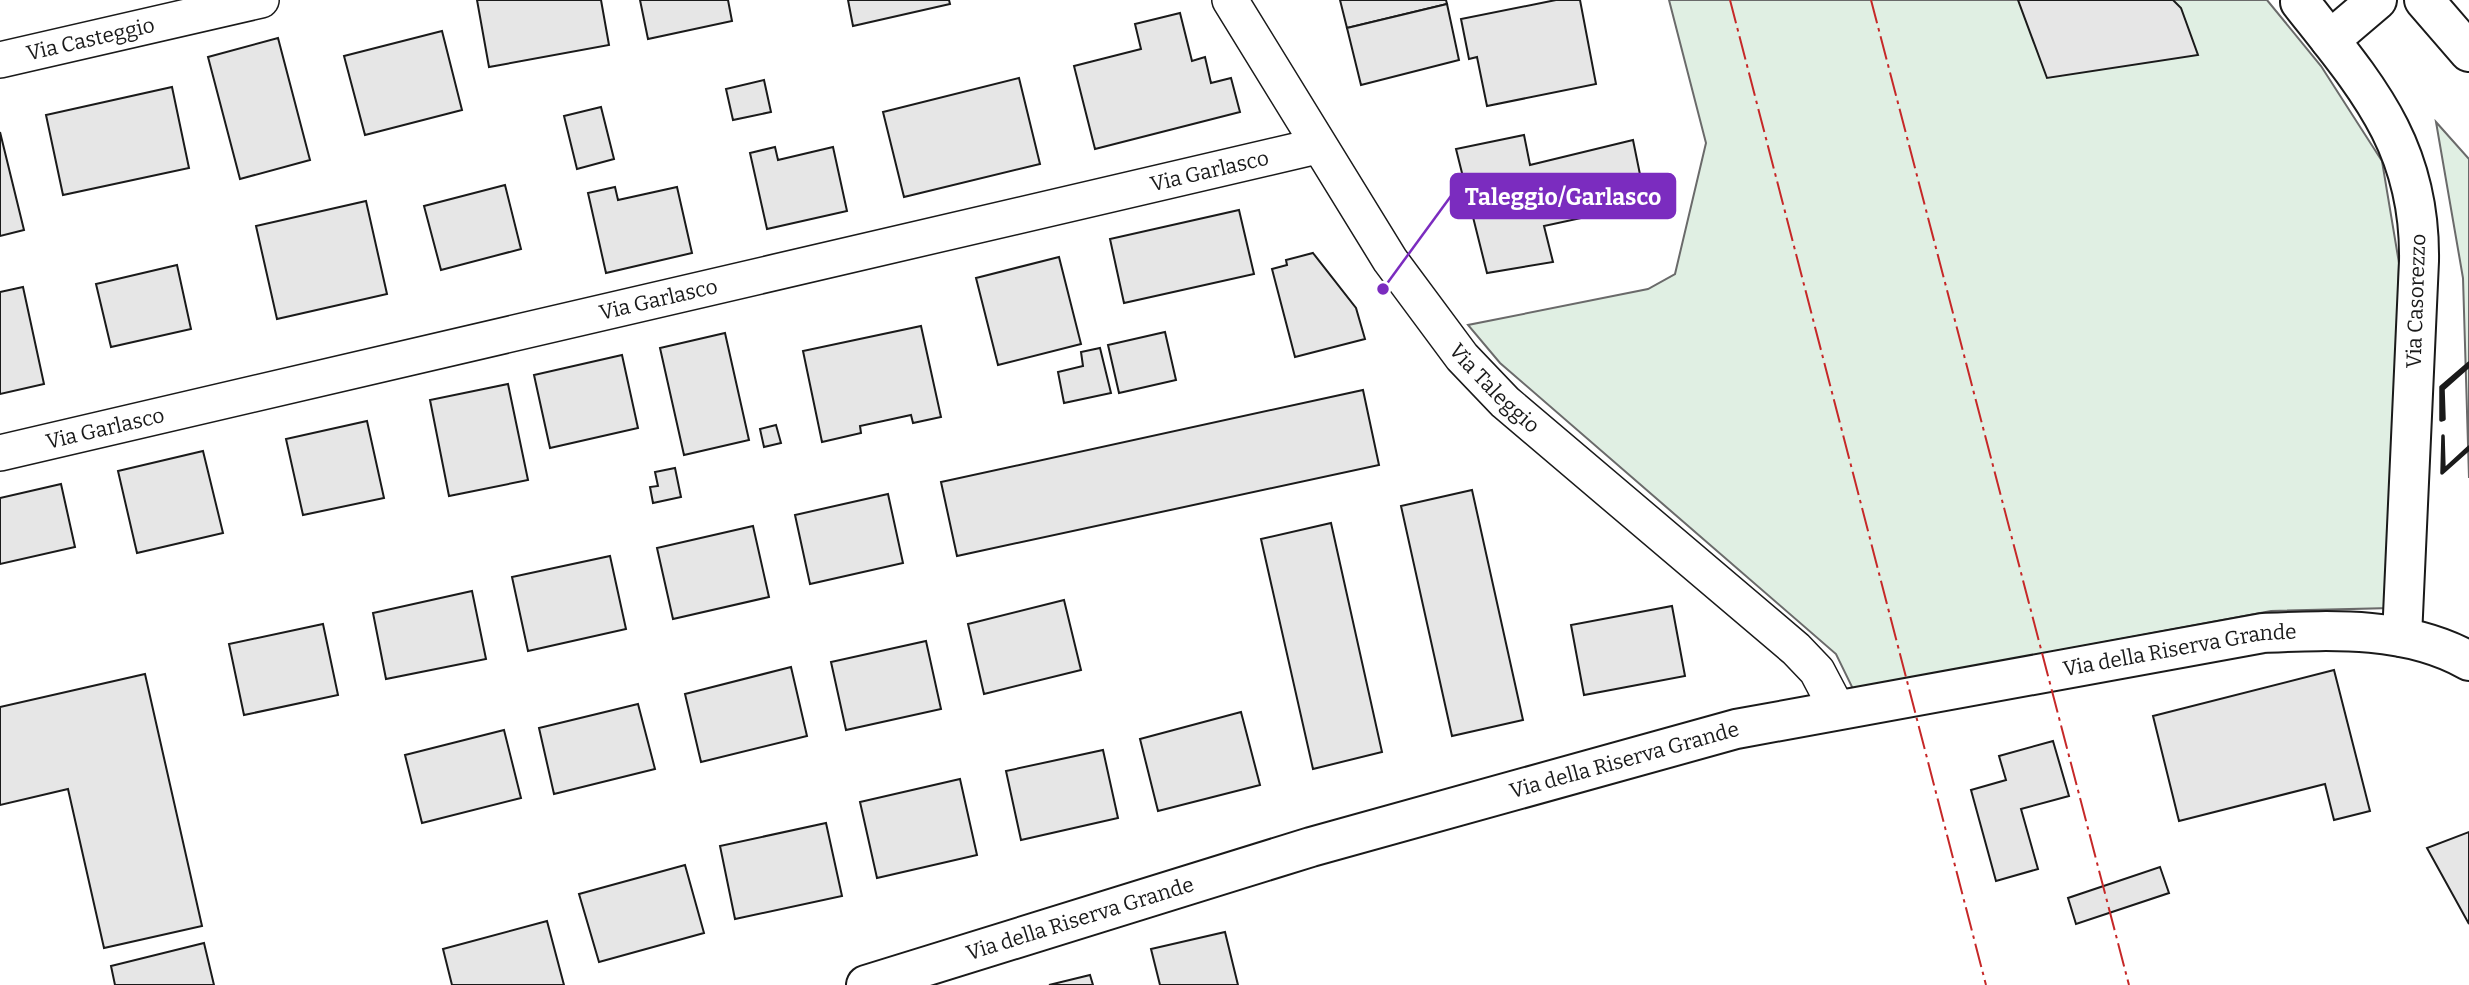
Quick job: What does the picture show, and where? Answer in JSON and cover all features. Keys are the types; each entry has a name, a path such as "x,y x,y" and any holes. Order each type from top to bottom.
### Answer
{"main road":[{"path":"2424,0 2469,52"},
{"name":"Via Casorezzo","path":"2300,1 2352,21 2399,144 2418,210 2419,261 2402,637"},
{"name":"Via della Riserva Grande","path":"866,985 1102,910 1376,829 1724,732 1837,709 2263,632 2336,630 2402,637 2451,651 2469,661"}],"street":[{"name":"Via Casteggio","path":"0,60 261,0"},
{"name":"Via Taleggio","path":"1230,0 1317,146 1390,260 1474,371 1505,402 1796,649 1817,671 1837,709"},
{"name":"Via Garlasco","path":"0,453 1317,146"}],"green space":[{"path":"1669,0 2267,0 2321,66 2382,161 2399,263 2391,608 2271,611 1853,689 1836,654 1500,363 1468,325 1648,289 1675,274 1706,143"},
{"path":"2436,122 2469,159 2469,478 2463,278"}],"building":[{"path":"477,0 601,0 609,45 489,67"},
{"path":"640,0 728,0 732,21 648,39"},
{"path":"848,0 949,0 950,4 853,26"},
{"path":"1340,0 1446,0 1447,4 1347,28"},
{"path":"1556,0 1580,0 1596,84 1487,106 1477,57 1469,59 1461,19"},
{"path":"2018,0 2173,0 2181,8 2198,55 2047,78"},
{"path":"1447,4 1459,60 1361,85 1347,28"},
{"path":"1180,13 1192,61 1205,57 1211,83 1231,78 1240,112 1095,149 1074,66 1141,49 1135,24"},
{"path":"442,31 462,110 365,135 344,56"},
{"path":"278,38 310,160 240,179 208,57"},
{"path":"1019,78 1040,164 904,197 883,112"},
{"path":"764,80 771,112 733,120 726,89"},
{"path":"172,87 189,168 63,195 46,115"},
{"path":"601,107 614,159 577,169 564,116"},
{"path":"0,132 24,230 0,236"},
{"path":"1524,135 1530,165 1633,140 1646,204 1544,226 1553,262 1487,273 1456,149"},
{"path":"775,147 778,160 833,147 847,211 767,229 750,153"},
{"path":"505,185 521,249 441,270 424,206"},
{"path":"615,187 618,200 677,187 692,253 606,273 588,193"},
{"path":"366,201 387,294 277,319 256,226"},
{"path":"1239,210 1254,274 1124,303 1110,239"},
{"path":"1313,253 1356,308 1365,339 1295,357 1272,269 1287,265 1286,260"},
{"path":"1059,257 1081,344 998,365 976,278"},
{"path":"177,265 191,329 111,347 96,284"},
{"path":"23,287 44,384 0,394 0,292"},
{"path":"921,326 941,417 913,423 911,415 860,426 861,433 822,442 803,351"},
{"path":"1165,332 1176,380 1119,393 1108,345"},
{"path":"725,333 749,440 684,455 660,348"},
{"path":"1100,348 1111,393 1064,403 1058,372 1083,366 1081,352"},
{"path":"622,355 638,428 550,448 534,375"},
{"path":"508,384 528,480 449,496 430,400"},
{"path":"1363,390 1379,465 957,556 941,482"},
{"path":"367,421 384,498 303,515 286,439"},
{"path":"776,425 781,443 764,447 760,429"},
{"path":"203,451 223,533 137,553 118,471"},
{"path":"675,468 681,497 653,503 650,487 658,486 655,472"},
{"path":"61,484 75,547 0,564 0,498"},
{"path":"1472,490 1523,720 1452,736 1401,506"},
{"path":"888,494 903,563 810,584 795,515"},
{"path":"1331,523 1382,752 1313,769 1261,539"},
{"path":"753,526 769,597 673,619 657,548"},
{"path":"610,556 626,629 528,651 512,577"},
{"path":"472,591 486,659 386,679 373,613"},
{"path":"1064,600 1081,670 984,694 968,624"},
{"path":"1672,606 1685,676 1584,695 1571,625"},
{"path":"323,624 338,695 244,715 229,644"},
{"path":"926,641 941,709 846,730 831,662"},
{"path":"791,667 807,736 701,762 685,694"},
{"path":"2334,670 2370,811 2334,820 2325,784 2179,821 2153,716"},
{"path":"145,674 202,926 104,948 68,789 0,805 0,707"},
{"path":"638,704 655,769 554,794 539,728"},
{"path":"1241,712 1260,785 1158,811 1140,739"},
{"path":"504,730 521,798 422,823 405,755"},
{"path":"2053,741 2069,796 2021,809 2038,869 1996,881 1971,790 2006,780 1999,756"},
{"path":"1103,750 1118,818 1021,840 1006,771"},
{"path":"960,779 977,855 877,878 860,802"},
{"path":"826,823 842,896 735,919 720,846"},
{"path":"2469,832 2469,924 2427,848"},
{"path":"685,865 704,933 599,962 579,894"},
{"path":"2160,867 2169,893 2076,924 2068,898"},
{"path":"547,921 564,985 452,985 443,949"},
{"path":"1225,932 1238,985 1160,985 1151,949"},
{"path":"204,943 214,985 115,985 111,966"},
{"path":"1090,975 1093,985 1049,985"}],"fence":[{"path":"2443,420 2442,388 2469,365"},
{"path":"2443,436 2444,471 2469,448"}],"wall":[{"path":"2469,363 2441,387 2441,420 2444,419 2443,389 2469,366"},
{"path":"2469,447 2444,470 2443,436 2442,473 2469,449"}],"power":[{"path":"1730,0 1986,985"},
{"path":"1871,0 2129,985"}],"place":[{"name":"Taleggio/Garlasco","path":"1383,289"}]}
